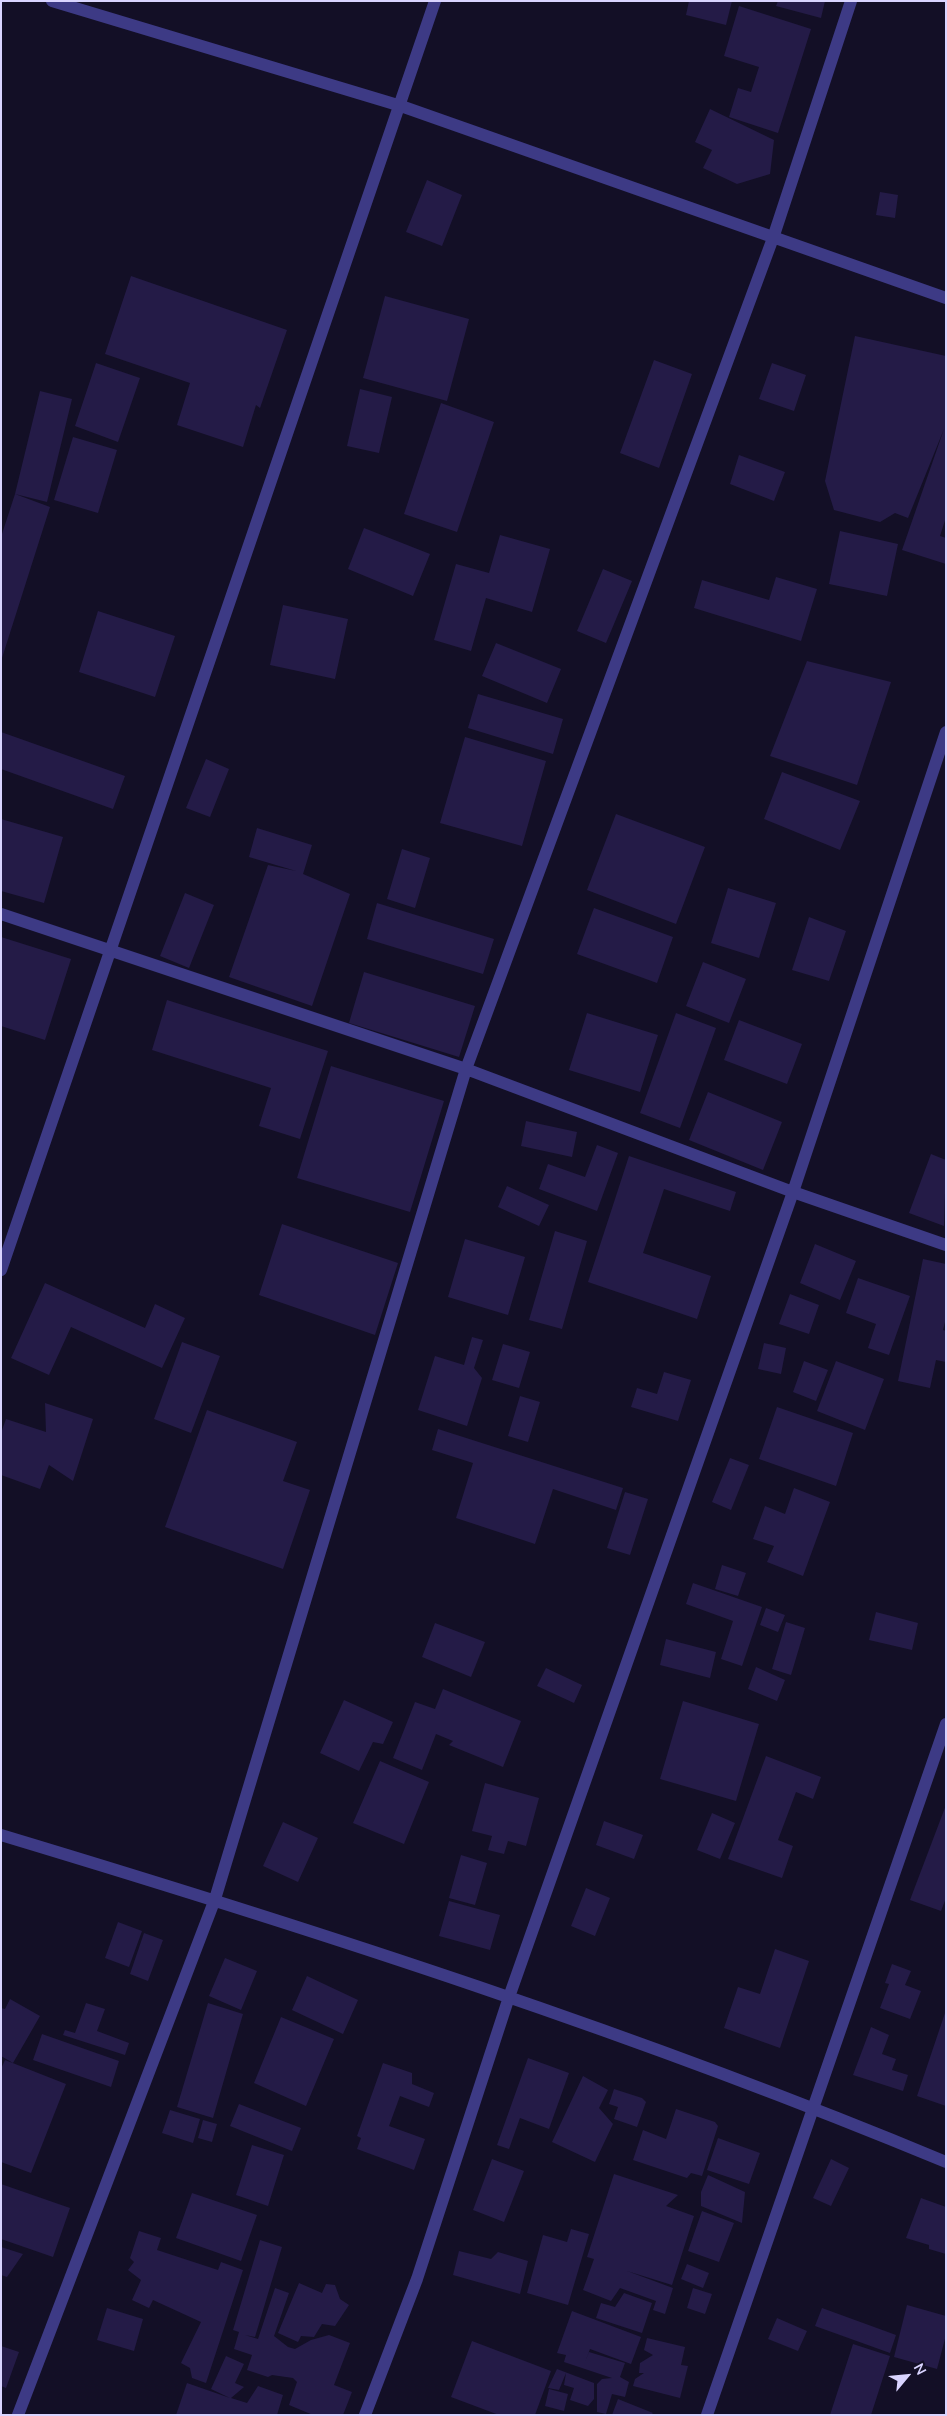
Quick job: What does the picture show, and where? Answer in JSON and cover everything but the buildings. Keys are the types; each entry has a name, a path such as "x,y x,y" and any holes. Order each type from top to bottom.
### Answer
{"street":[{"path":"52,1 401,106 946,298"},
{"path":"1,1270 236,579 401,106 435,1"},
{"path":"18,2415 215,1899 466,1069 773,238 851,1"},
{"path":"365,2415 417,2278 510,1997 793,1192 946,732"},
{"path":"1,914 110,952 466,1069 793,1192 946,1245"},
{"path":"707,2415 946,1724"},
{"path":"1,1835 215,1899 510,1997 814,2107 946,2162"}]}
